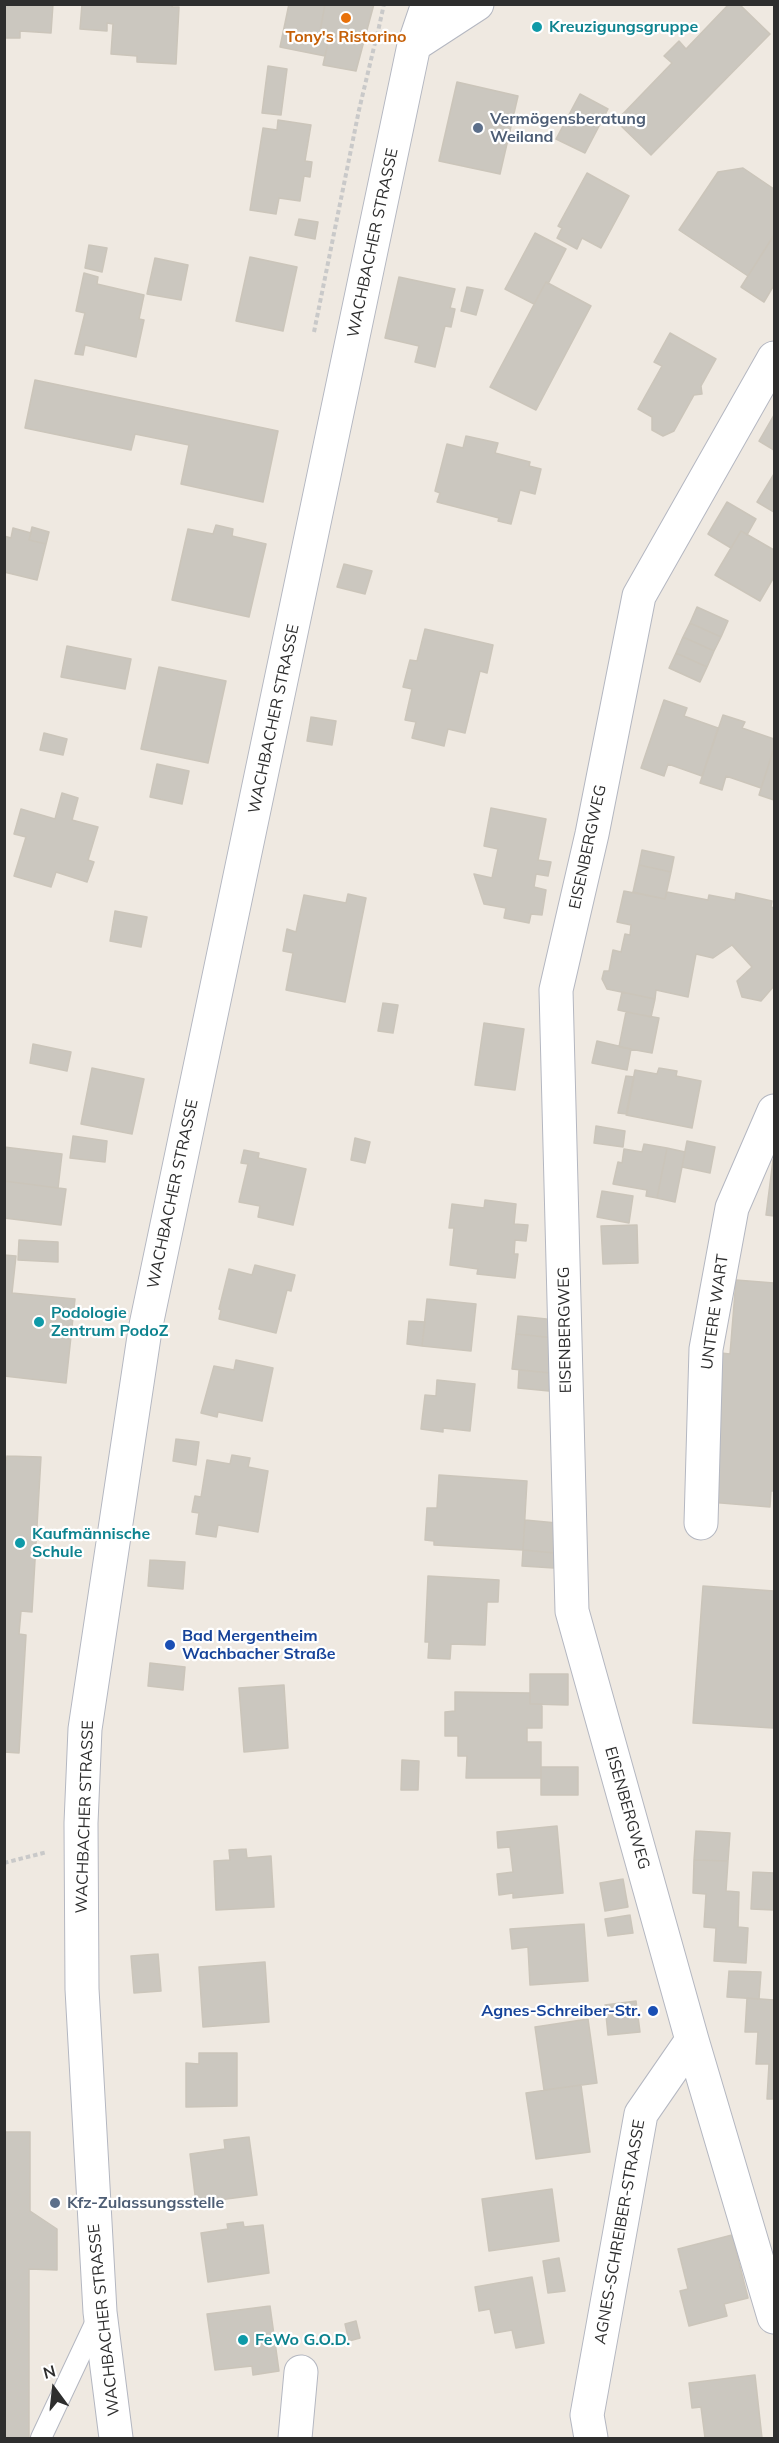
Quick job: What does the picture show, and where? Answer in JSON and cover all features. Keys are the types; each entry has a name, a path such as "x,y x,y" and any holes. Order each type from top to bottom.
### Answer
{"street":[{"name":"WACHBACHER STRASSE","path":"116,2439 100,2312 82,1989 81,1823 85,1729 145,1330 414,45 428,4"},
{"path":"414,45 477,4"},
{"name":"EISENBERGWEG","path":"774,358 639,596 592,834 556,990 572,1611 692,2040 774,2317"},
{"name":"UNTERE WART","path":"701,1523 706,1349 732,1208 774,1111"},
{"name":"AGNES-SCHREIBER-STRASSE","path":"591,2439 587,2415 641,2114 692,2040"},
{"path":"295,2439 301,2372"}],"lane":[{"path":"41,2439 100,2312"}],"path":[{"path":"313,343 359,110 384,4"}],"building":[{"path":"4,4 53,4 51,33 20,31 20,38 4,38"},
{"path":"82,4 173,4 172,7 179,7 176,64 137,62 137,56 111,54 113,24 107,23 107,31 80,29"},
{"path":"289,4 325,4 320,32 330,34 325,56 280,47"},
{"name":"Tony's Ristorino","path":"325,4 374,4 364,41 320,32"},
{"path":"729,4 739,4 770,34 651,155 616,121 672,63 664,56 679,41 686,49"},
{"path":"330,34 364,41 356,71 323,65"},
{"path":"268,66 287,69 281,115 262,113"},
{"name":"Vermögensberatung Weiland","path":"457,82 518,96 500,174 439,161"},
{"path":"580,94 608,109 585,153 556,139"},
{"path":"278,120 311,125 305,161 312,162 310,177 304,176 300,201 279,198 276,214 250,210 263,128 277,130"},
{"path":"743,168 774,189 774,235 748,276 679,230 718,172"},
{"path":"587,173 629,196 601,248 582,238 577,249 557,238 562,228 558,226"},
{"path":"299,219 318,222 315,239 295,235"},
{"path":"535,233 566,249 548,284 546,282 534,304 505,289"},
{"path":"774,235 774,285 764,302 741,287"},
{"path":"89,245 107,248 102,272 85,268"},
{"path":"250,257 297,267 283,331 236,321"},
{"path":"155,258 188,265 181,300 147,294"},
{"path":"84,273 98,277 97,284 144,295 139,319 144,320 136,357 85,345 83,355 75,354 85,313 76,311"},
{"path":"399,277 455,289 450,308 455,309 451,327 445,326 435,367 415,362 419,346 385,338"},
{"path":"546,282 591,306 536,410 490,387"},
{"path":"467,287 483,290 476,315 461,311"},
{"path":"670,333 716,359 701,386 702,394 694,395 674,431 663,436 652,430 652,417 638,409 662,366 654,362"},
{"path":"35,380 278,431 263,502 181,484 189,445 135,434 131,450 25,428"},
{"path":"774,415 774,450 759,441"},
{"path":"466,436 498,443 495,453 530,462 529,466 541,469 535,494 520,490 511,524 498,521 499,518 437,502 440,493 435,491 447,444 463,448"},
{"path":"774,474 774,512 757,502"},
{"path":"727,502 756,519 747,535 741,531 731,548 708,534"},
{"path":"216,525 233,529 232,536 266,544 249,617 172,600 188,529 213,534"},
{"path":"32,527 49,532 46,544 29,540"},
{"path":"13,528 31,533 29,540 46,544 37,580 4,572 4,536 11,538"},
{"path":"741,531 774,550 774,577 760,601 715,575"},
{"path":"344,564 372,571 365,594 337,587"},
{"path":"697,607 728,621 721,637 690,623"},
{"path":"690,623 721,637 714,651 683,637"},
{"path":"425,629 493,645 487,673 480,671 465,733 448,729 444,746 412,738 416,722 405,720 412,689 403,687 410,660 417,661"},
{"path":"683,637 714,651 707,667 676,653"},
{"path":"67,646 131,659 125,689 61,677"},
{"path":"676,653 707,667 700,682 669,668"},
{"path":"159,667 226,681 208,763 141,749"},
{"path":"664,700 687,708 684,716 718,728 702,776 668,764 664,776 641,768"},
{"path":"723,715 745,722 742,728 774,739 774,748 761,788 726,776 722,790 700,783"},
{"path":"311,717 336,721 332,745 307,741"},
{"path":"44,733 67,739 63,755 40,750"},
{"path":"774,748 774,800 759,795"},
{"path":"157,764 189,771 182,804 150,797"},
{"path":"62,793 78,798 72,820 98,827 88,860 94,862 87,882 56,872 51,887 14,876 26,837 14,834 21,809 55,819"},
{"path":"491,808 546,819 538,860 551,862 548,876 536,874 534,887 546,890 542,915 531,914 529,923 504,918 506,908 484,904 474,874 492,878 498,849 484,846"},
{"path":"642,850 674,857 671,872 639,865"},
{"path":"639,865 671,872 665,899 633,892"},
{"path":"624,891 665,899 667,892 708,900 709,895 735,900 736,893 772,901 771,907 774,908 774,986 761,1001 742,997 737,981 752,967 732,945 713,958 696,954 688,997 656,990 655,999 607,989 602,979 604,971 609,971 613,950 621,952 625,934 630,935 631,925 617,922"},
{"path":"348,894 366,898 345,1002 286,990 293,953 283,951 287,929 296,932 304,895 346,903"},
{"path":"115,911 147,917 141,947 110,941"},
{"path":"622,992 655,999 651,1017 618,1010"},
{"path":"383,1003 398,1005 393,1033 378,1031"},
{"path":"626,1012 659,1018 652,1053 619,1047"},
{"path":"484,1023 524,1029 515,1090 475,1085"},
{"path":"597,1041 631,1049 627,1070 592,1063"},
{"path":"33,1044 71,1052 67,1071 30,1063"},
{"path":"92,1068 144,1079 132,1134 81,1124"},
{"path":"659,1068 677,1071 676,1076 701,1081 692,1128 626,1115 635,1070 657,1074"},
{"path":"626,1076 634,1077 627,1114 618,1113"},
{"path":"596,1126 625,1131 623,1147 594,1143"},
{"path":"73,1136 107,1141 105,1162 70,1158"},
{"path":"355,1138 370,1142 365,1163 351,1160"},
{"path":"687,1141 715,1147 710,1173 682,1167"},
{"path":"644,1144 667,1148 657,1198 646,1196 647,1190 613,1184 618,1162 622,1163 624,1149 642,1152"},
{"path":"4,1147 62,1154 58,1188 4,1181"},
{"path":"667,1148 685,1152 675,1202 657,1198"},
{"path":"244,1150 259,1153 258,1158 306,1169 293,1225 258,1217 260,1206 239,1202 248,1164 241,1163"},
{"path":"774,1160 774,1216 766,1215"},
{"path":"4,1181 66,1189 61,1225 4,1218"},
{"path":"602,1191 633,1196 629,1223 597,1217"},
{"path":"485,1200 516,1204 514,1224 528,1225 526,1241 515,1240 514,1254 518,1254 515,1278 477,1274 478,1269 450,1265 454,1228 449,1228 452,1204 484,1208"},
{"path":"637,1225 638,1263 603,1264 601,1226"},
{"path":"19,1240 58,1242 58,1262 18,1260"},
{"name":"Podologie Zentrum PodoZ","path":"4,1255 16,1256 12,1293 75,1299 66,1383 4,1376 6,1314 4,1313"},
{"path":"255,1265 295,1275 291,1291 287,1290 276,1333 219,1319 221,1310 219,1309 229,1269 252,1275"},
{"path":"736,1280 774,1283 774,1491 771,1491 770,1507 709,1502 721,1353 730,1354"},
{"path":"427,1299 476,1304 471,1351 422,1346"},
{"path":"518,1316 556,1320 555,1338 516,1334"},
{"path":"409,1321 425,1322 422,1346 407,1344"},
{"path":"516,1334 555,1338 551,1373 512,1369"},
{"path":"236,1360 273,1368 262,1421 218,1412 217,1417 201,1413 214,1366 234,1370"},
{"path":"519,1370 551,1373 549,1391 518,1388"},
{"path":"437,1380 475,1384 470,1431 443,1428 443,1432 421,1429 425,1395 436,1396"},
{"path":"176,1439 199,1442 196,1465 173,1461"},
{"path":"232,1455 250,1458 248,1467 268,1471 258,1532 218,1525 216,1537 196,1534 199,1513 192,1512 195,1496 201,1497 207,1460 230,1464"},
{"name":"Kaufmännische Schule","path":"7,1456 41,1457 32,1612 21,1611 19,1634 26,1635 19,1753 4,1752 4,1474"},
{"path":"439,1475 527,1481 523,1550 434,1545 434,1541 425,1540 427,1508 437,1508"},
{"path":"525,1520 557,1523 555,1553 523,1550"},
{"path":"523,1550 555,1553 554,1568 522,1566"},
{"path":"150,1560 185,1562 183,1589 148,1586"},
{"path":"428,1576 499,1580 498,1602 487,1602 485,1645 451,1644 450,1659 428,1658 429,1642 425,1642"},
{"path":"703,1586 774,1591 773,1728 693,1723"},
{"path":"150,1663 185,1667 183,1690 148,1686"},
{"path":"530,1674 568,1674 568,1705 530,1704"},
{"path":"284,1685 288,1748 244,1752 239,1688"},
{"path":"455,1692 530,1693 530,1704 542,1704 542,1728 527,1728 527,1742 541,1742 541,1778 466,1778 467,1756 458,1756 458,1736 445,1736 445,1712 455,1711"},
{"path":"402,1760 419,1761 418,1790 401,1790"},
{"path":"541,1767 578,1767 578,1795 541,1795"},
{"path":"557,1826 563,1893 513,1898 513,1893 499,1895 497,1874 513,1872 510,1847 498,1848 497,1832"},
{"path":"696,1831 730,1833 728,1861 694,1860"},
{"path":"246,1849 247,1858 271,1856 274,1907 216,1910 214,1861 230,1860 229,1850"},
{"path":"694,1860 728,1861 726,1891 739,1892 738,1927 748,1928 746,1963 714,1961 716,1928 704,1927 706,1894 693,1893"},
{"path":"753,1872 774,1873 774,1910 751,1909"},
{"path":"623,1879 628,1907 605,1911 600,1883"},
{"path":"630,1915 633,1933 608,1936 605,1919"},
{"path":"584,1924 588,1981 530,1985 528,1947 512,1949 510,1929"},
{"path":"158,1954 161,1991 134,1993 131,1956"},
{"path":"265,1962 269,2022 203,2027 199,1967"},
{"path":"729,1971 761,1972 759,1999 727,1997"},
{"path":"747,1998 774,2000 774,2099 767,2099 769,2064 756,2064 758,2032 745,2032"},
{"path":"636,2001 640,2032 608,2035 605,2005"},
{"path":"588,2019 597,2083 544,2090 535,2027"},
{"path":"199,2053 237,2053 237,2106 186,2107 186,2063 199,2064"},
{"path":"581,2085 590,2152 536,2159 526,2093"},
{"path":"4,2132 30,2132 30,2211 57,2229 57,2270 29,2269 29,2438 4,2438"},
{"path":"249,2137 257,2195 196,2203 190,2154 225,2149 224,2140"},
{"path":"552,2189 559,2241 489,2251 482,2199"},
{"path":"243,2222 244,2227 263,2225 269,2273 208,2282 201,2233 228,2229 227,2224"},
{"path":"732,2235 748,2298 724,2304 727,2316 689,2326 680,2291 688,2289 678,2249"},
{"path":"559,2258 565,2291 548,2293 543,2261"},
{"path":"532,2277 544,2343 516,2348 512,2330 495,2333 490,2309 479,2311 475,2287"},
{"name":"FeWo G.O.D.","path":"270,2306 279,2371 253,2375 252,2366 215,2370 207,2314"},
{"path":"356,2321 360,2338 349,2341 345,2324"},
{"path":"755,2375 762,2438 705,2438 701,2407 692,2408 689,2383"}],"place":[{"name":"Tony's Ristorino","path":"346,18"},
{"name":"Kreuzigungsgruppe","path":"537,27"},
{"name":"Vermögensberatung Weiland","path":"478,128"},
{"name":"Podologie Zentrum PodoZ","path":"39,1322"},
{"name":"Kaufmännische Schule","path":"20,1543"},
{"name":"Bad Mergentheim Wachbacher Straße","path":"170,1645"},
{"name":"Agnes-Schreiber-Str.","path":"653,2011"},
{"name":"Kfz-Zulassungsstelle","path":"55,2203"},
{"name":"FeWo G.O.D.","path":"243,2340"}]}
